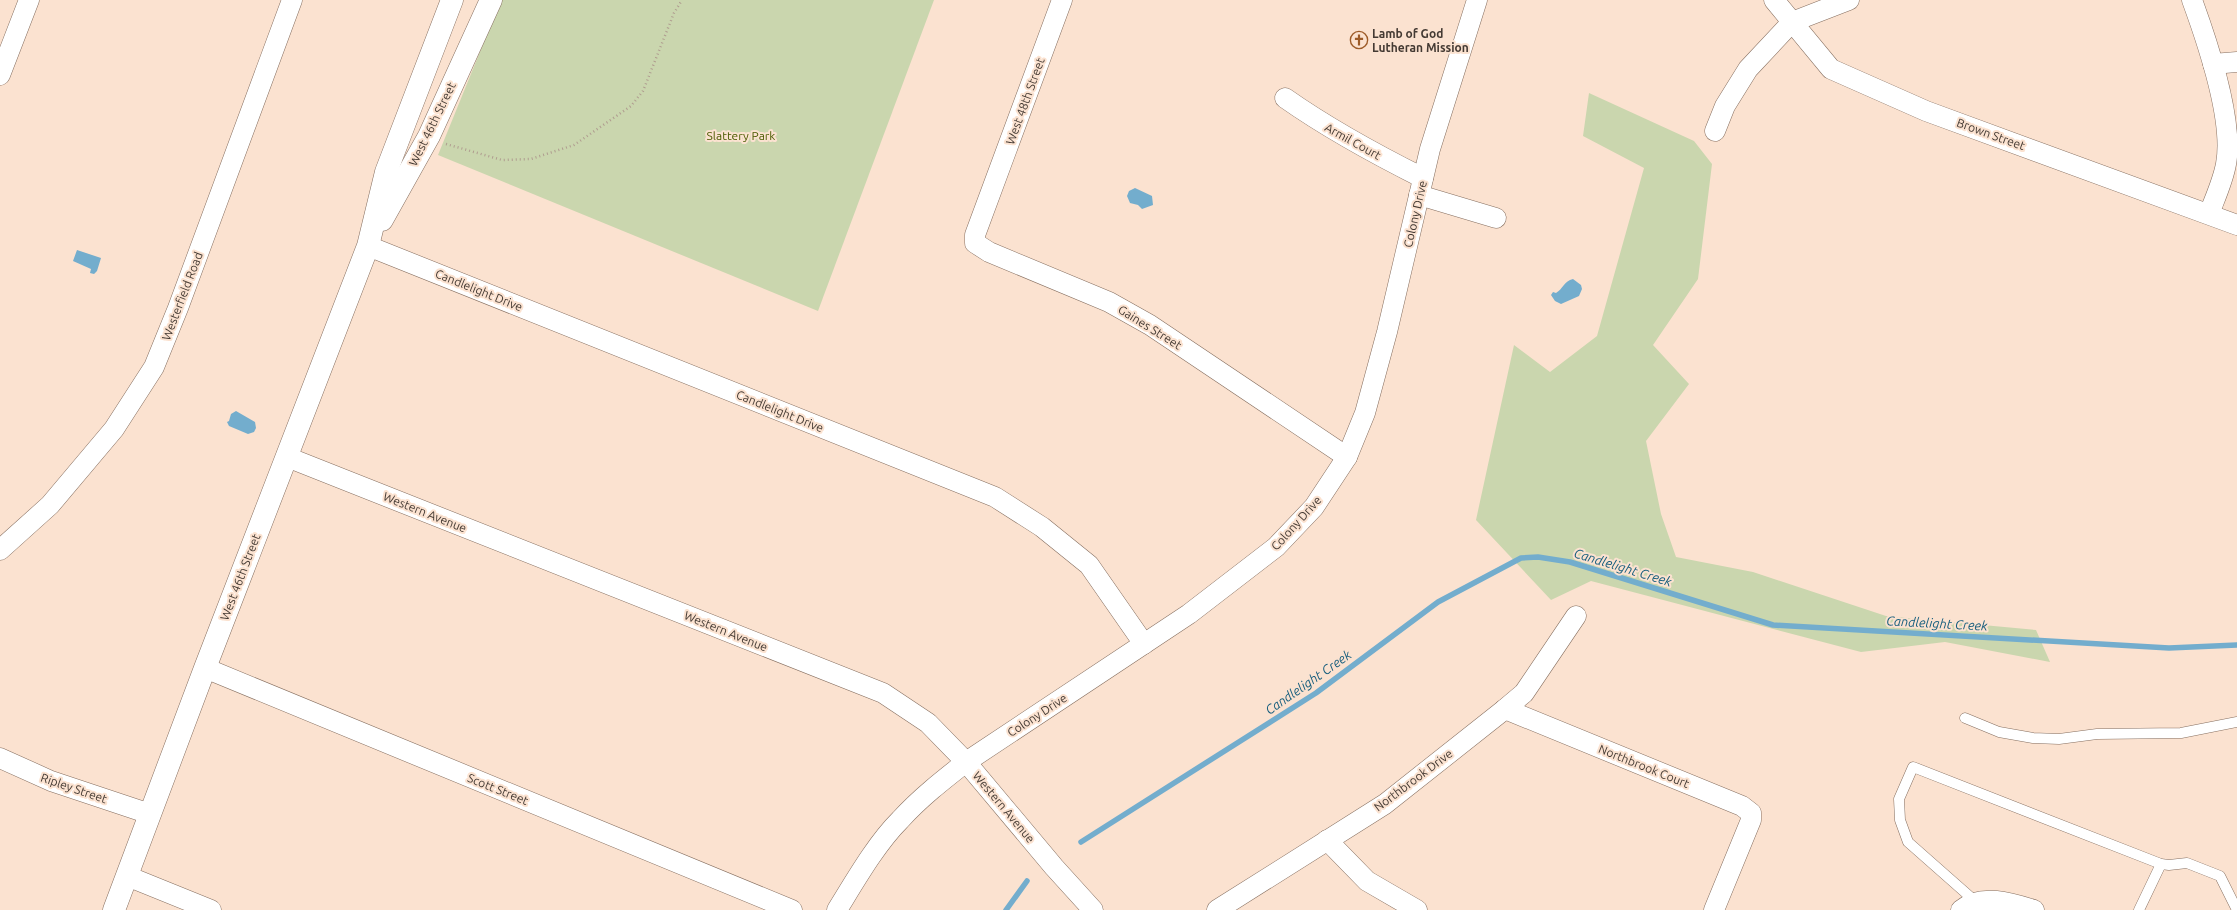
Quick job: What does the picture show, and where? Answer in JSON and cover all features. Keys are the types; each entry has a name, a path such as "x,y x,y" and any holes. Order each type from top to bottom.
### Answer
{"street":[{"path":"0,75 29,0"},
{"name":"Westerfield Road","path":"0,550 50,505 114,429 154,367 178,308 292,0"},
{"name":"West 46th Street","path":"114,910 205,668 368,246 386,172 452,0"},
{"name":"West 46th Street","path":"368,246 429,136 491,0"},
{"name":"West 48th Street","path":"987,203 1062,0"},
{"name":"Colony Drive","path":"837,910 859,874 899,821 934,787 966,762 1189,614 1276,547 1314,507 1347,457 1365,413 1387,332 1430,149 1477,0"},
{"name":"Brown Street","path":"1774,0 1831,70 1926,111 2237,225"},
{"path":"1715,131 1725,106 1748,69 1792,22 1849,0"},
{"path":"2192,0 2209,48 2226,126 2226,164 2209,214"},
{"path":"2213,64 2237,62"},
{"name":"Armil Court","path":"1285,98 1319,122 1363,148 1421,186 1496,218"},
{"name":"Gaines Street","path":"987,203 975,235 976,244 989,252 1109,302 1150,325 1347,457"},
{"name":"Candlelight Drive","path":"368,246 995,497 1042,527 1089,566 1144,644"},
{"name":"Western Avenue","path":"287,457 883,693 928,723 966,762 1054,867 1093,910"},
{"name":"Northbrook Drive","path":"1217,910 1385,804 1505,709 1524,693 1576,616"},
{"name":"Scott Street","path":"205,668 792,910"},
{"name":"Northbrook Court","path":"1505,709 1742,806 1751,813 1751,820 1714,910"},
{"name":"Ripley Street","path":"0,758 51,782 150,814"},
{"path":"1327,840 1367,881 1417,910"},
{"path":"127,876 211,910"},
{"path":"1968,906 2008,902 2034,910"}],"lane":[{"path":"1965,718 1999,732 2033,738 2059,739 2097,734 2181,733 2237,722"},
{"path":"1968,906 1908,842 1900,820 1899,800 1912,767 2161,864 2169,866 2187,863 2220,876 2237,910"},
{"path":"2139,910 2161,864"}],"path":[{"path":"429,136 452,146 502,160 531,159 574,145 631,106 643,91 674,13 682,0"}],"green space":[{"name":"Slattery Park","path":"501,0 934,0 818,311 438,155"},
{"path":"1589,93 1694,141 1712,164 1698,279 1653,345 1689,384 1646,441 1661,514 1676,557 1753,572 1886,616 2036,630 2050,662 1945,642 1861,652 1591,581 1551,600 1476,520 1514,345 1550,372 1597,336 1644,168 1583,136"}],"water":[{"path":"1135,188 1152,196 1153,205 1142,209 1138,205 1130,203 1127,196 1129,191"},
{"path":"77,250 101,258 97,271 94,274 90,273 91,269 73,261"},
{"path":"1573,279 1581,285 1582,289 1579,296 1561,304 1555,301 1551,295 1553,292 1556,293 1568,281"},
{"path":"236,411 255,422 256,428 254,432 248,434 229,426 227,422 229,421 231,414"}],"waterway":[{"name":"Candlelight Creek","path":"1081,842 1316,693 1438,602 1521,558 1538,557 1570,562 1773,625 2169,648 2237,645"},
{"name":"Candlelight Creek","path":"1006,910 1027,881"}],"place":[{"name":"Lamb of God Lutheran Mission","path":"1359,40"}]}
